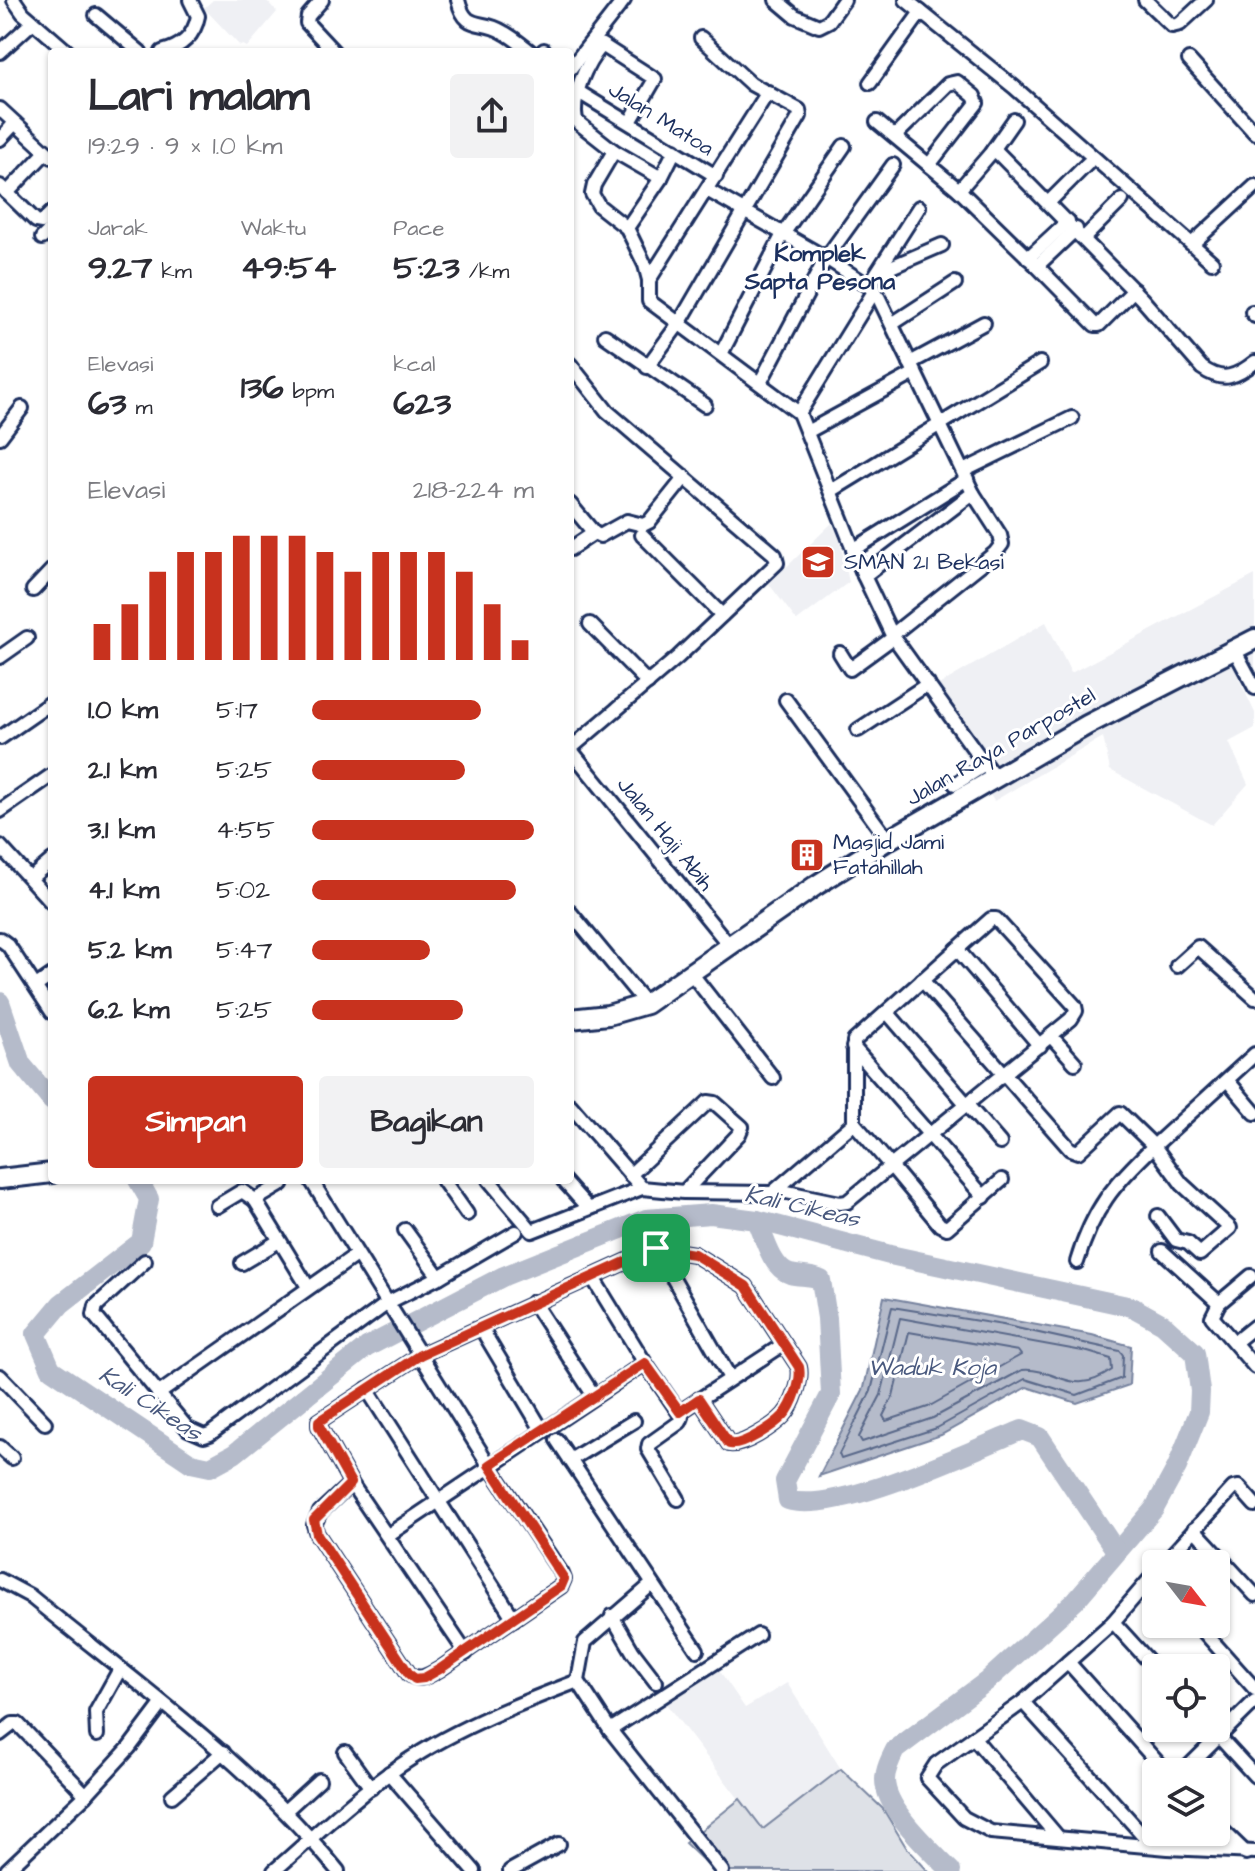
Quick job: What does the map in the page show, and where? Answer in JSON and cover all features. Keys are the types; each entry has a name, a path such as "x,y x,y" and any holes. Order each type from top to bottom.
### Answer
{"main road":[{"name":"Jalan Raya Parpostel","path":"574,1019 608,1015 646,1004 815,886 990,771 1255,639"},
{"path":"0,1179 48,1173"}],"street":[{"path":"14,0 33,22 63,48"},
{"path":"181,48 197,21 196,10 190,0"},
{"path":"322,0 308,16 307,23 330,48"},
{"path":"458,0 461,12 471,23 498,29 533,48"},
{"path":"574,64 624,0"},
{"path":"776,0 795,16 819,26 829,21 844,0"},
{"path":"906,0 1014,87 1212,262"},
{"path":"1145,0 1172,26 1180,24 1206,0"},
{"path":"870,83 921,12"},
{"path":"96,15 135,48"},
{"path":"0,52 33,22"},
{"path":"647,367 680,322 800,116 799,110 751,84 701,38"},
{"path":"578,88 602,45 652,76 654,81 630,122"},
{"path":"1189,60 1255,133"},
{"path":"895,136 951,82 957,82 974,96 977,103 929,165"},
{"name":"Jalan Matoa","path":"574,103 578,88 716,176"},
{"path":"649,280 768,92"},
{"path":"0,109 48,153"},
{"path":"959,190 1014,120"},
{"path":"877,122 959,190 1095,325 1099,325 1134,290"},
{"path":"0,139 15,123"},
{"name":"Jalan Matoa","path":"574,127 661,178"},
{"path":"721,354 783,234 844,146"},
{"path":"627,228 661,178 675,150"},
{"path":"993,150 1076,229 1202,368 1214,376 1230,377 1255,362"},
{"path":"614,151 592,194 599,206 627,228 645,265 649,301 799,413 853,550 893,636 990,771 955,784"},
{"path":"48,155 4,189 36,221 42,222 48,216"},
{"path":"1049,202 1088,163"},
{"path":"760,383 826,258 893,165"},
{"path":"1193,243 1255,186"},
{"path":"707,190 872,288 973,493 1000,535 1002,544 995,553 850,669 840,653"},
{"path":"1032,262 1122,200"},
{"path":"799,413 872,288 877,273 919,207"},
{"path":"42,238 48,232"},
{"path":"877,273 942,245"},
{"path":"892,324 955,283"},
{"path":"807,432 984,323"},
{"path":"605,336 705,405"},
{"path":"831,491 1040,363"},
{"path":"574,369 607,411 775,555 777,563 648,683 574,746"},
{"path":"0,437 22,408"},
{"path":"853,550 965,475 1072,418"},
{"path":"574,509 600,536 627,521 643,525 649,522 685,477"},
{"path":"864,576 973,493"},
{"path":"574,546 594,533"},
{"path":"642,535 722,615"},
{"path":"33,590 48,574"},
{"path":"590,624 648,683"},
{"path":"0,657 27,638"},
{"path":"1234,649 1255,688"},
{"path":"858,730 928,684"},
{"path":"786,700 888,840"},
{"path":"0,738 48,705"},
{"name":"Jalan Haji Abih","path":"574,754 729,945"},
{"path":"0,811 48,778"},
{"path":"0,846 48,898"},
{"path":"31,878 48,863"},
{"path":"574,917 646,1004"},
{"path":"777,1190 847,1202 891,1166 931,1137 1071,1019 1076,1011 1075,1006 1000,922 991,919 854,1041 854,1123 891,1166 944,1227 952,1226 1002,1180"},
{"path":"0,939 8,945 48,1006"},
{"path":"1177,966 1198,947 1255,998"},
{"path":"957,949 1040,1046"},
{"path":"691,973 773,1078"},
{"path":"36,986 48,978"},
{"path":"922,980 1070,1149 1078,1152 1120,1113 1154,1146 1182,1184 1230,1228 1200,1254 1188,1243 1176,1240 1158,1216"},
{"path":"887,1012 1000,1143"},
{"path":"1051,1036 1075,1063"},
{"path":"853,1047 984,1197"},
{"path":"1077,1262 1087,1229 1104,1199 1154,1146 1255,1054"},
{"path":"1228,1081 1255,1113"},
{"path":"630,1175 708,1102 715,1103 742,1127 739,1134 684,1192"},
{"path":"574,1110 642,1188"},
{"path":"492,1184 532,1231 642,1188 768,1193 777,1190 854,1123"},
{"path":"255,1200 279,1184"},
{"path":"313,1184 564,1579 561,1586 466,1653 424,1678 415,1679 317,1534 314,1525 320,1512 351,1483"},
{"path":"446,1184 467,1214"},
{"path":"567,1184 588,1208"},
{"path":"217,1206 242,1191 255,1200 308,1287"},
{"path":"405,1230 439,1277"},
{"path":"145,1261 96,1306 94,1312 188,1429 197,1435 210,1434 392,1307 516,1232"},
{"path":"242,1263 279,1241"},
{"path":"656,1248 730,1378"},
{"path":"466,1653 351,1483 319,1421 417,1350 481,1328 656,1248 694,1254 746,1286 799,1367 801,1375 782,1417 741,1445 729,1444 699,1399"},
{"path":"1162,1251 1219,1303"},
{"path":"158,1394 356,1255"},
{"path":"1251,1276 1219,1303 1212,1317 1255,1367"},
{"path":"593,1278 645,1363 680,1412 680,1422 649,1444 648,1449 678,1499"},
{"path":"533,1302 594,1396"},
{"path":"1235,1342 1255,1326"},
{"path":"481,1328 542,1430"},
{"path":"680,1412 784,1344"},
{"path":"388,1535 645,1363"},
{"path":"0,1376 45,1423"},
{"path":"367,1389 514,1619"},
{"path":"570,1460 634,1421"},
{"path":"557,1440 697,1650"},
{"path":"0,1447 12,1458"},
{"path":"1175,1550 1236,1486 1255,1505"},
{"path":"1194,1529 1255,1595"},
{"path":"0,1580 30,1596 223,1752 285,1811 338,1871"},
{"path":"652,1584 612,1616 583,1645 578,1681 610,1730 722,1871"},
{"path":"1142,1590 1113,1622 1023,1702 955,1749 928,1774 929,1783 964,1818 980,1828 1003,1833 1142,1845"},
{"path":"612,1616 633,1652 656,1682"},
{"path":"1113,1622 1142,1654"},
{"path":"610,1730 758,1635"},
{"path":"1209,1638 1255,1689"},
{"path":"1068,1662 1154,1758"},
{"path":"97,1735 96,1712 120,1669"},
{"path":"274,1871 389,1773 479,1721 578,1681"},
{"path":"1230,1721 1255,1701"},
{"path":"1023,1702 1142,1834"},
{"path":"7,1870 86,1795 129,1748 162,1704"},
{"path":"0,1734 17,1723 86,1795"},
{"path":"974,1738 1057,1836"},
{"path":"1194,1758 1208,1742"},
{"path":"1223,1742 1255,1776"},
{"path":"172,1796 223,1752"},
{"path":"345,1752 371,1788"},
{"path":"389,1773 474,1871"},
{"path":"285,1811 319,1780"},
{"path":"1230,1838 1251,1853"},
{"path":"510,1871 559,1844"},
{"path":"1153,1846 1251,1853"},
{"path":"1189,1849 1193,1846"}],"shaded area":[{"path":"213,0 266,0 277,12 247,47 240,46 204,8"},
{"name":"SMAN 21 Bekasi","path":"832,523 840,542 849,582 797,621 769,584"},
{"path":"1255,575 1255,669 1238,677 1255,713 1255,728 1229,742 1248,784 1212,825 1110,770 1103,737 994,801 925,693 1046,622 1071,673"},
{"path":"715,1664 745,1708 787,1683 841,1769 762,1829 660,1696"},
{"path":"841,1769 883,1809 906,1847 928,1871 714,1871 685,1843 740,1799 763,1829"}],"water":[{"name":"Waduk Koja","path":"884,1297 1092,1335 1131,1346 1129,1385 1077,1403 1027,1387 941,1435 819,1476 864,1388"}],"waterway":[{"name":"Kali Cikeas","path":"0,1002 21,1064 48,1096"},
{"name":"Kali Cikeas","path":"140,1184 149,1199 141,1242 61,1304 36,1334 51,1369 191,1463 210,1467 234,1454 367,1347 504,1276 646,1219 711,1214 757,1220 890,1255 1132,1307 1163,1324 1195,1353 1200,1391 1199,1412 1177,1467 1154,1509 1075,1601 987,1681 895,1750 888,1765 885,1780 892,1804 910,1829 951,1871"},
{"path":"757,1220 769,1251 783,1271 821,1280 827,1318 831,1394 785,1481 788,1500 810,1502 870,1490 1022,1430 1040,1437 1116,1551"}],"place":[{"name":"SMAN 21 Bekasi","path":"818,562"},
{"name":"Masjid Jami Fatahillah","path":"807,855"}],"district":[{"name":"Komplek Sapta Pesona","path":"820,268"}],"route":[{"path":"656,1248 694,1254 746,1286 799,1367 801,1375 786,1412 741,1445 729,1444 699,1399 680,1412 645,1363 489,1465 564,1579 561,1586 466,1653 424,1678 415,1679 317,1534 314,1520 351,1483 319,1421 420,1355 656,1248"}]}
